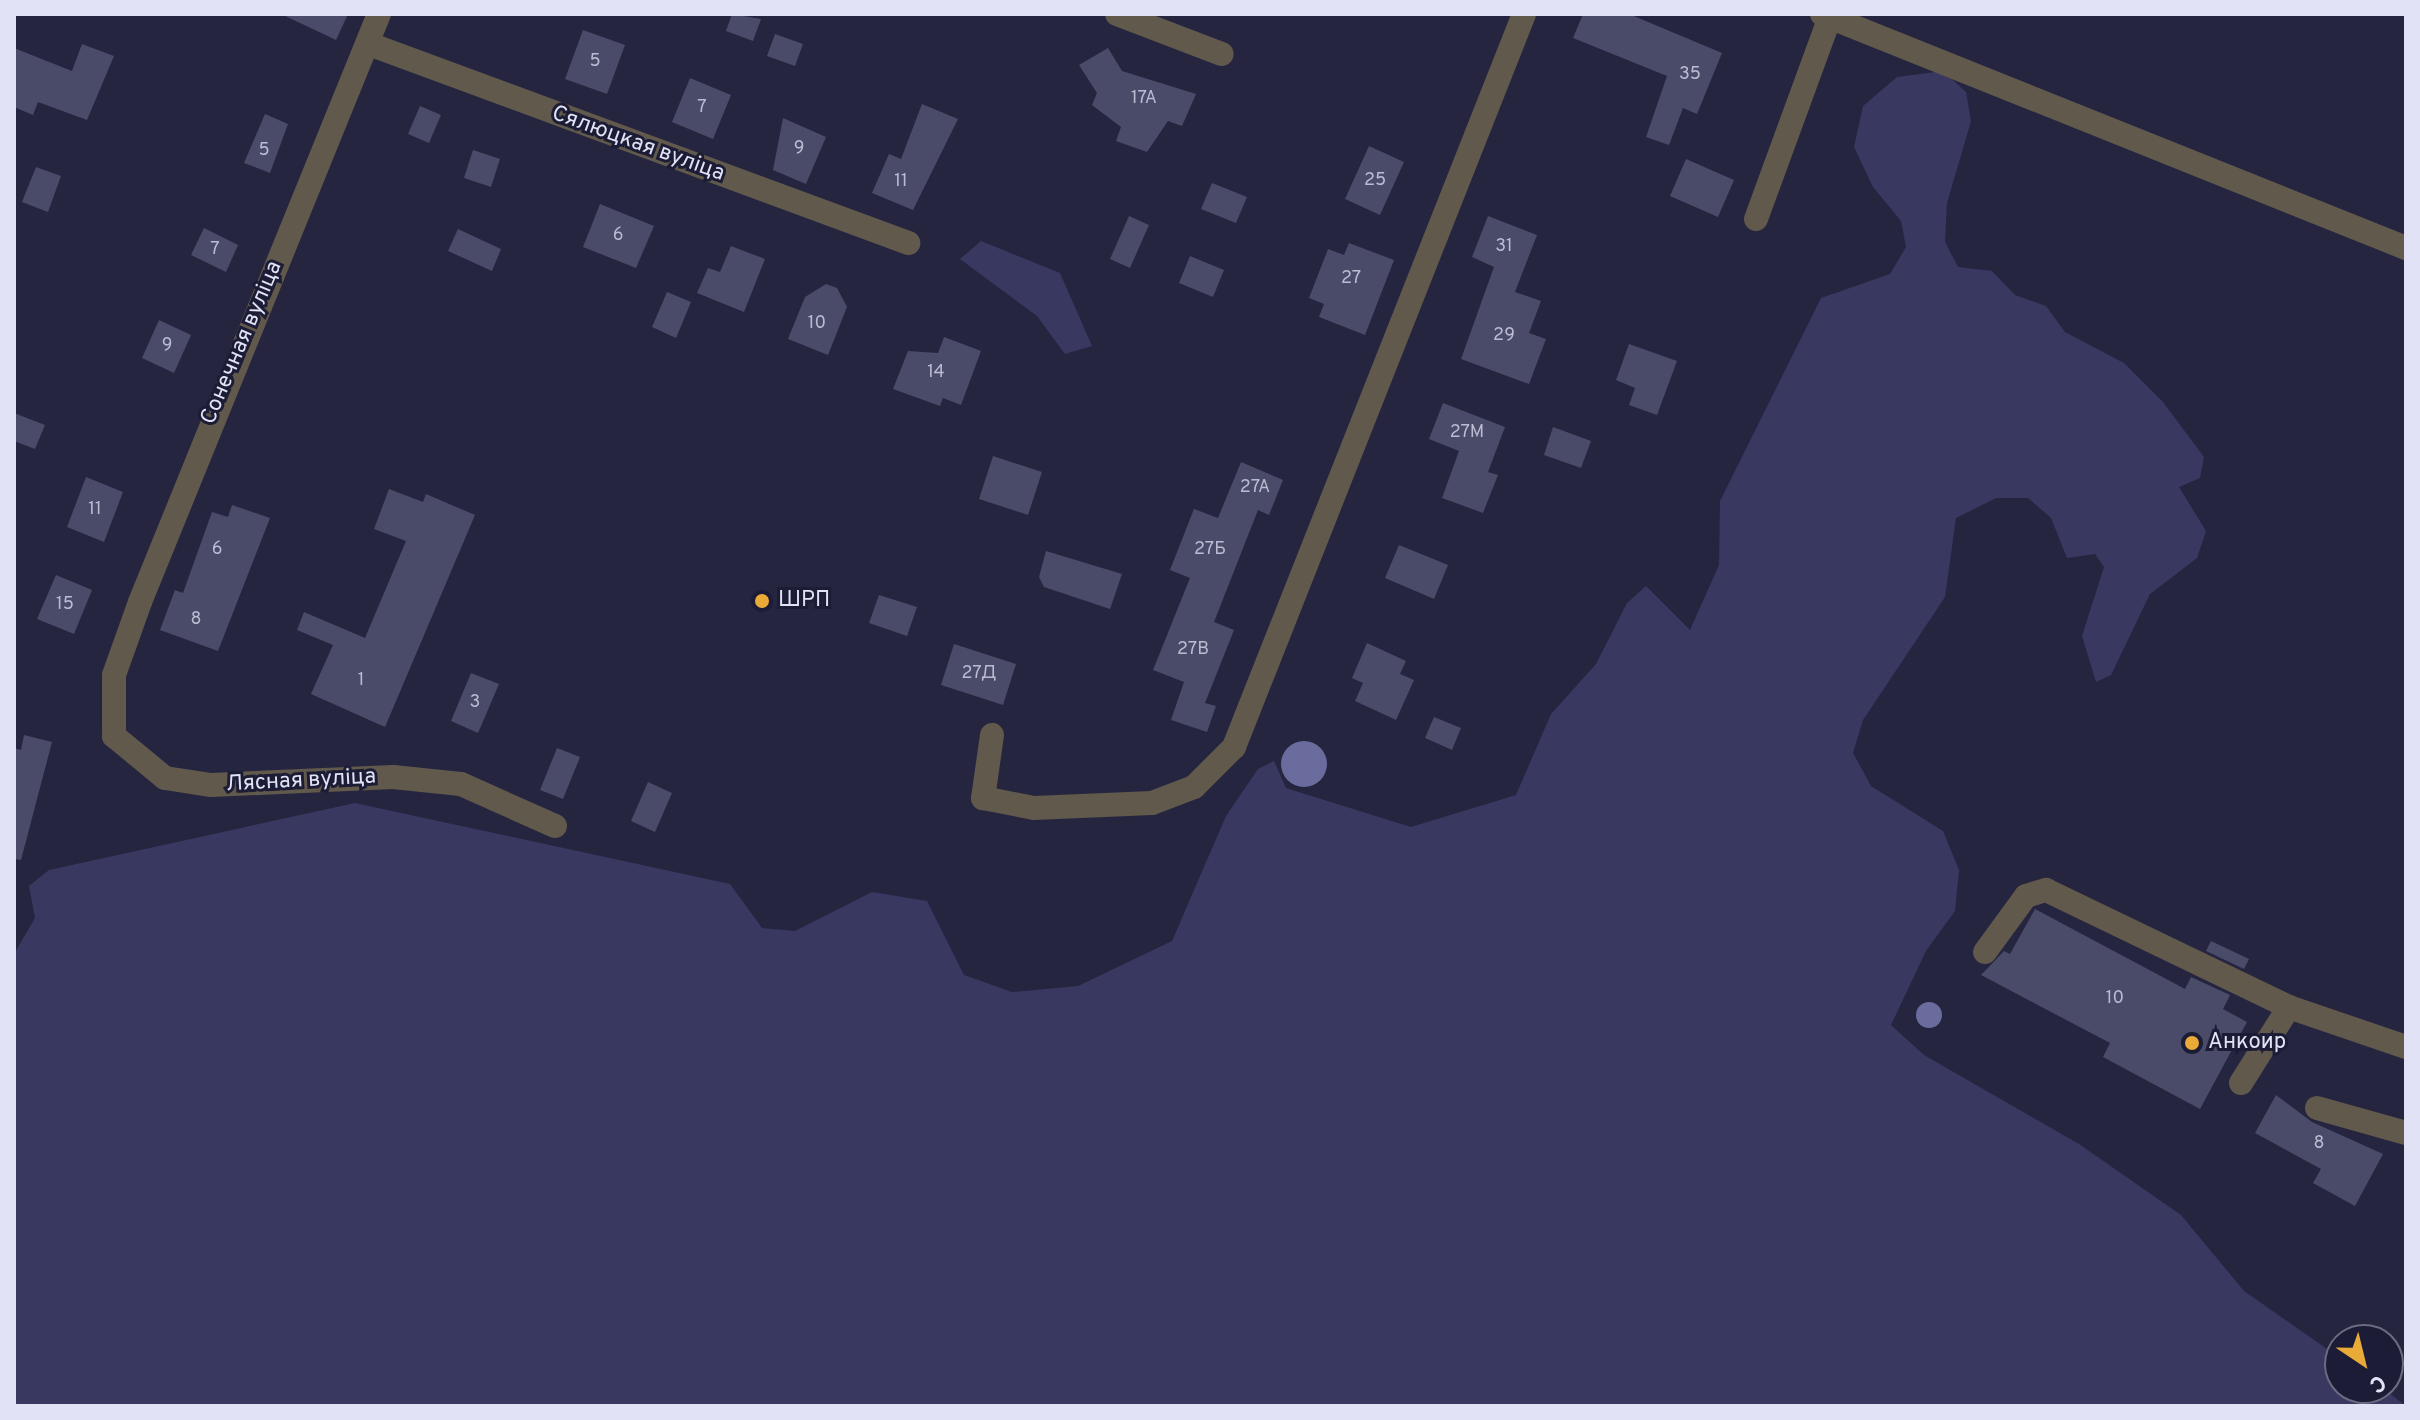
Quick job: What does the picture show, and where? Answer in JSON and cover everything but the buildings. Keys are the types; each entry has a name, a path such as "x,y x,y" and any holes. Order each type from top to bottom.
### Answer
{"street":[{"name":"Сонечная вуліца","path":"114,675 222,386 369,44 379,14"},
{"path":"1117,14 1222,54"},
{"path":"992,735 983,798 1034,808 1152,803 1194,787 1234,747 1524,14"},
{"path":"1756,219 1826,16 2406,248"},
{"name":"Сялюцкая вуліца","path":"369,44 908,243"},
{"name":"Лясная вуліца","path":"114,675 114,736 165,778 211,785 393,777 461,784 555,826"},
{"path":"1985,952 2026,896 2046,890 2289,1007 2406,1047"},
{"path":"2241,1083 2289,1007"},
{"path":"2317,1108 2406,1133"}],"shaded area":[{"path":"1943,71 1966,92 1971,121 1947,203 1945,242 1958,267 1992,271 2015,295 2046,306 2065,332 2124,363 2163,402 2204,457 2200,478 2179,487 2206,531 2197,558 2150,594 2111,675 2096,682 2082,636 2104,567 2095,554 2067,558 2051,518 2028,498 1996,498 1956,518 1945,597 1863,720 1853,753 1871,786 1943,831 1959,870 1955,911 1926,951 1891,1025 1924,1055 2079,1144 2181,1215 2244,1291 2324,1347 2324,1404 2406,1406 14,1406 14,954 35,918 29,886 49,870 355,803 730,884 762,928 795,931 872,892 927,901 964,975 1012,992 1078,986 1172,941 1226,816 1258,769 1274,761 1286,788 1411,827 1516,795 1551,714 1596,664 1627,603 1646,586 1690,630 1719,565 1720,501 1821,298 1890,274 1906,247 1901,221 1873,187 1854,147 1863,106 1897,77"},
{"path":"981,241 1060,273 1092,346 1065,354 1037,316 960,259"}],"water":[{"path":"1304,741 1320,748 1327,764 1320,780 1304,787 1288,780 1281,764 1288,748"},
{"path":"1929,1002 1938,1006 1942,1015 1938,1024 1929,1028 1920,1024 1916,1015 1920,1006"}],"place":[{"name":"ШРП","path":"762,601"},
{"name":"Анкоир","path":"2192,1043"}]}
